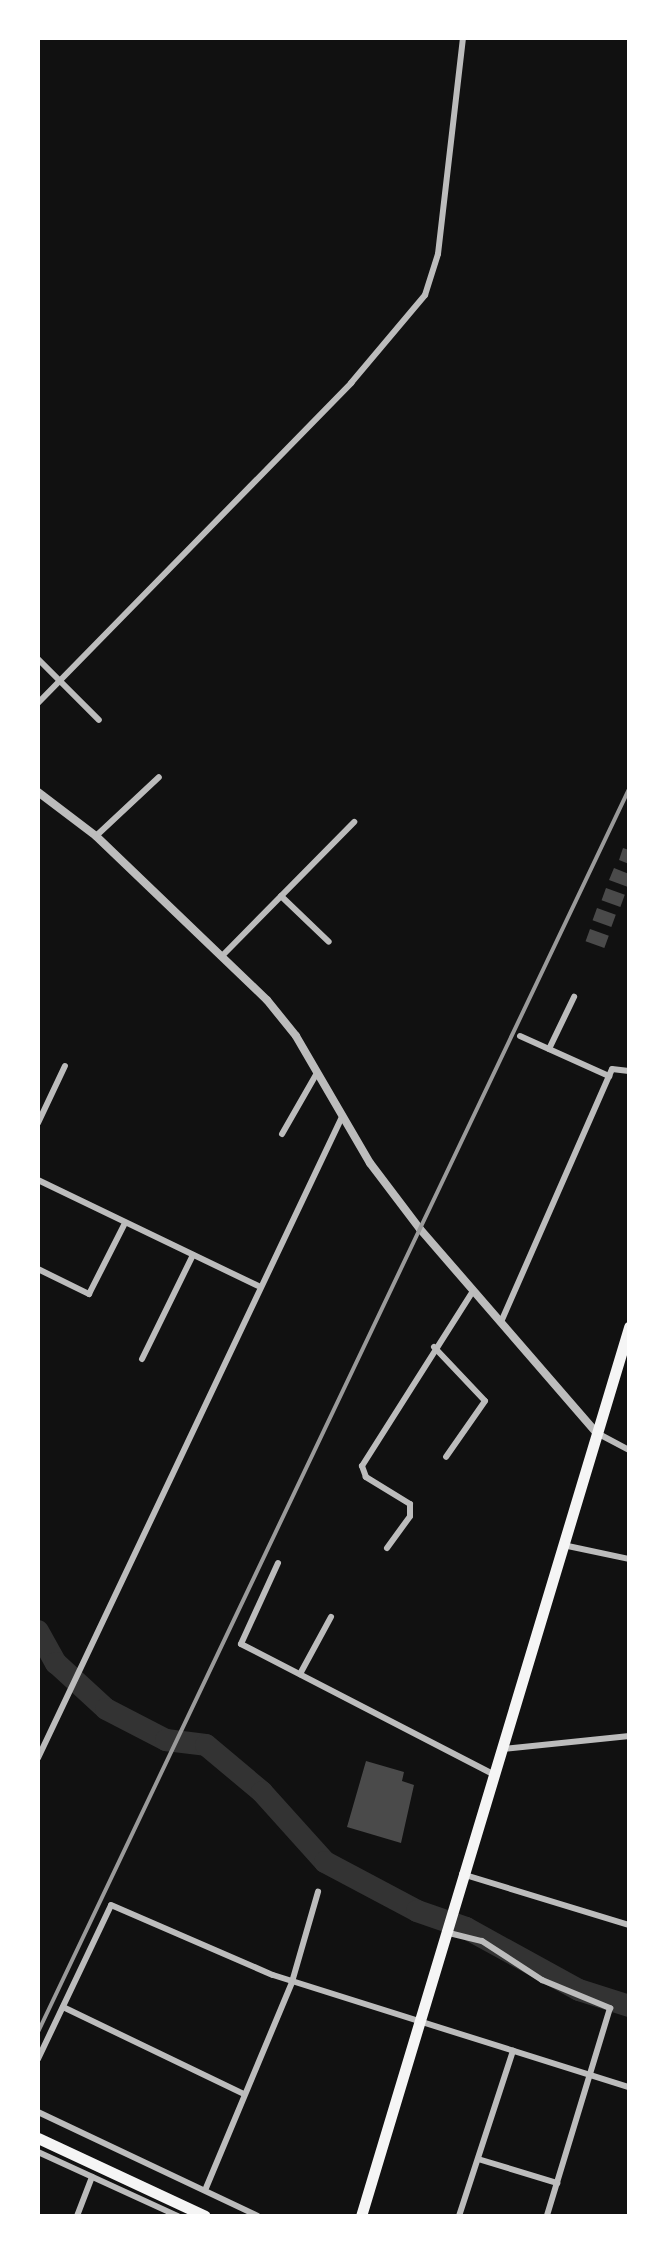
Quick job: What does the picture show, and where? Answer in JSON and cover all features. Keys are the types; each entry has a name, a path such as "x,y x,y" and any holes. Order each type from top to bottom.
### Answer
{"highway":[{"path":"361,2216 416,2020 629,1327"},
{"path":"38,2138 205,2216"}],"street":[{"path":"38,703 351,383 425,295 438,254 463,38"},
{"path":"38,659 99,720"},
{"path":"96,836 159,777"},
{"path":"38,792 96,836 223,955 296,1036 342,1117 420,1229 597,1433 629,1450"},
{"path":"223,955 354,822"},
{"path":"281,896 329,942"},
{"path":"549,1049 574,997"},
{"path":"520,1036 609,1076"},
{"path":"38,1123 65,1066"},
{"path":"501,1322 612,1069 629,1071"},
{"path":"282,1134 317,1073"},
{"path":"38,1758 258,1286 342,1117"},
{"path":"38,1180 258,1286"},
{"path":"38,1269 89,1294 125,1223"},
{"path":"142,1359 193,1255"},
{"path":"387,1548 410,1516 410,1504 366,1477 362,1466 434,1347 473,1291"},
{"path":"434,1347 485,1401 446,1457"},
{"path":"563,1545 629,1559"},
{"path":"278,1563 241,1644 493,1774"},
{"path":"300,1674 331,1617"},
{"path":"501,1750 629,1736"},
{"path":"462,1874 629,1925"},
{"path":"206,2188 292,1982 318,1892"},
{"path":"38,2059 111,1905 292,1982 629,2087"},
{"path":"445,1932 482,1941 542,1980 610,2008 547,2216"},
{"path":"63,2007 244,2094"},
{"path":"459,2216 513,2051"},
{"path":"38,2112 206,2188 258,2216"},
{"path":"38,2152 178,2216"},
{"path":"478,2159 557,2183"},
{"path":"77,2216 92,2177"}],"building":[{"path":"623,848 629,850 629,864 619,860"},
{"path":"614,868 629,874 628,887 609,880"},
{"path":"606,888 625,895 620,907 602,900"},
{"path":"597,908 616,915 611,927 593,920"},
{"path":"590,929 609,936 604,948 586,941"},
{"path":"366,1761 404,1772 402,1781 414,1785 401,1843 347,1827"}],"waterway":[{"path":"38,1631 56,1663 106,1709 166,1740 206,1745 262,1792 325,1862 417,1911 466,1928 579,1990 629,2006"}],"railway":[{"path":"38,2032 629,789"}]}
